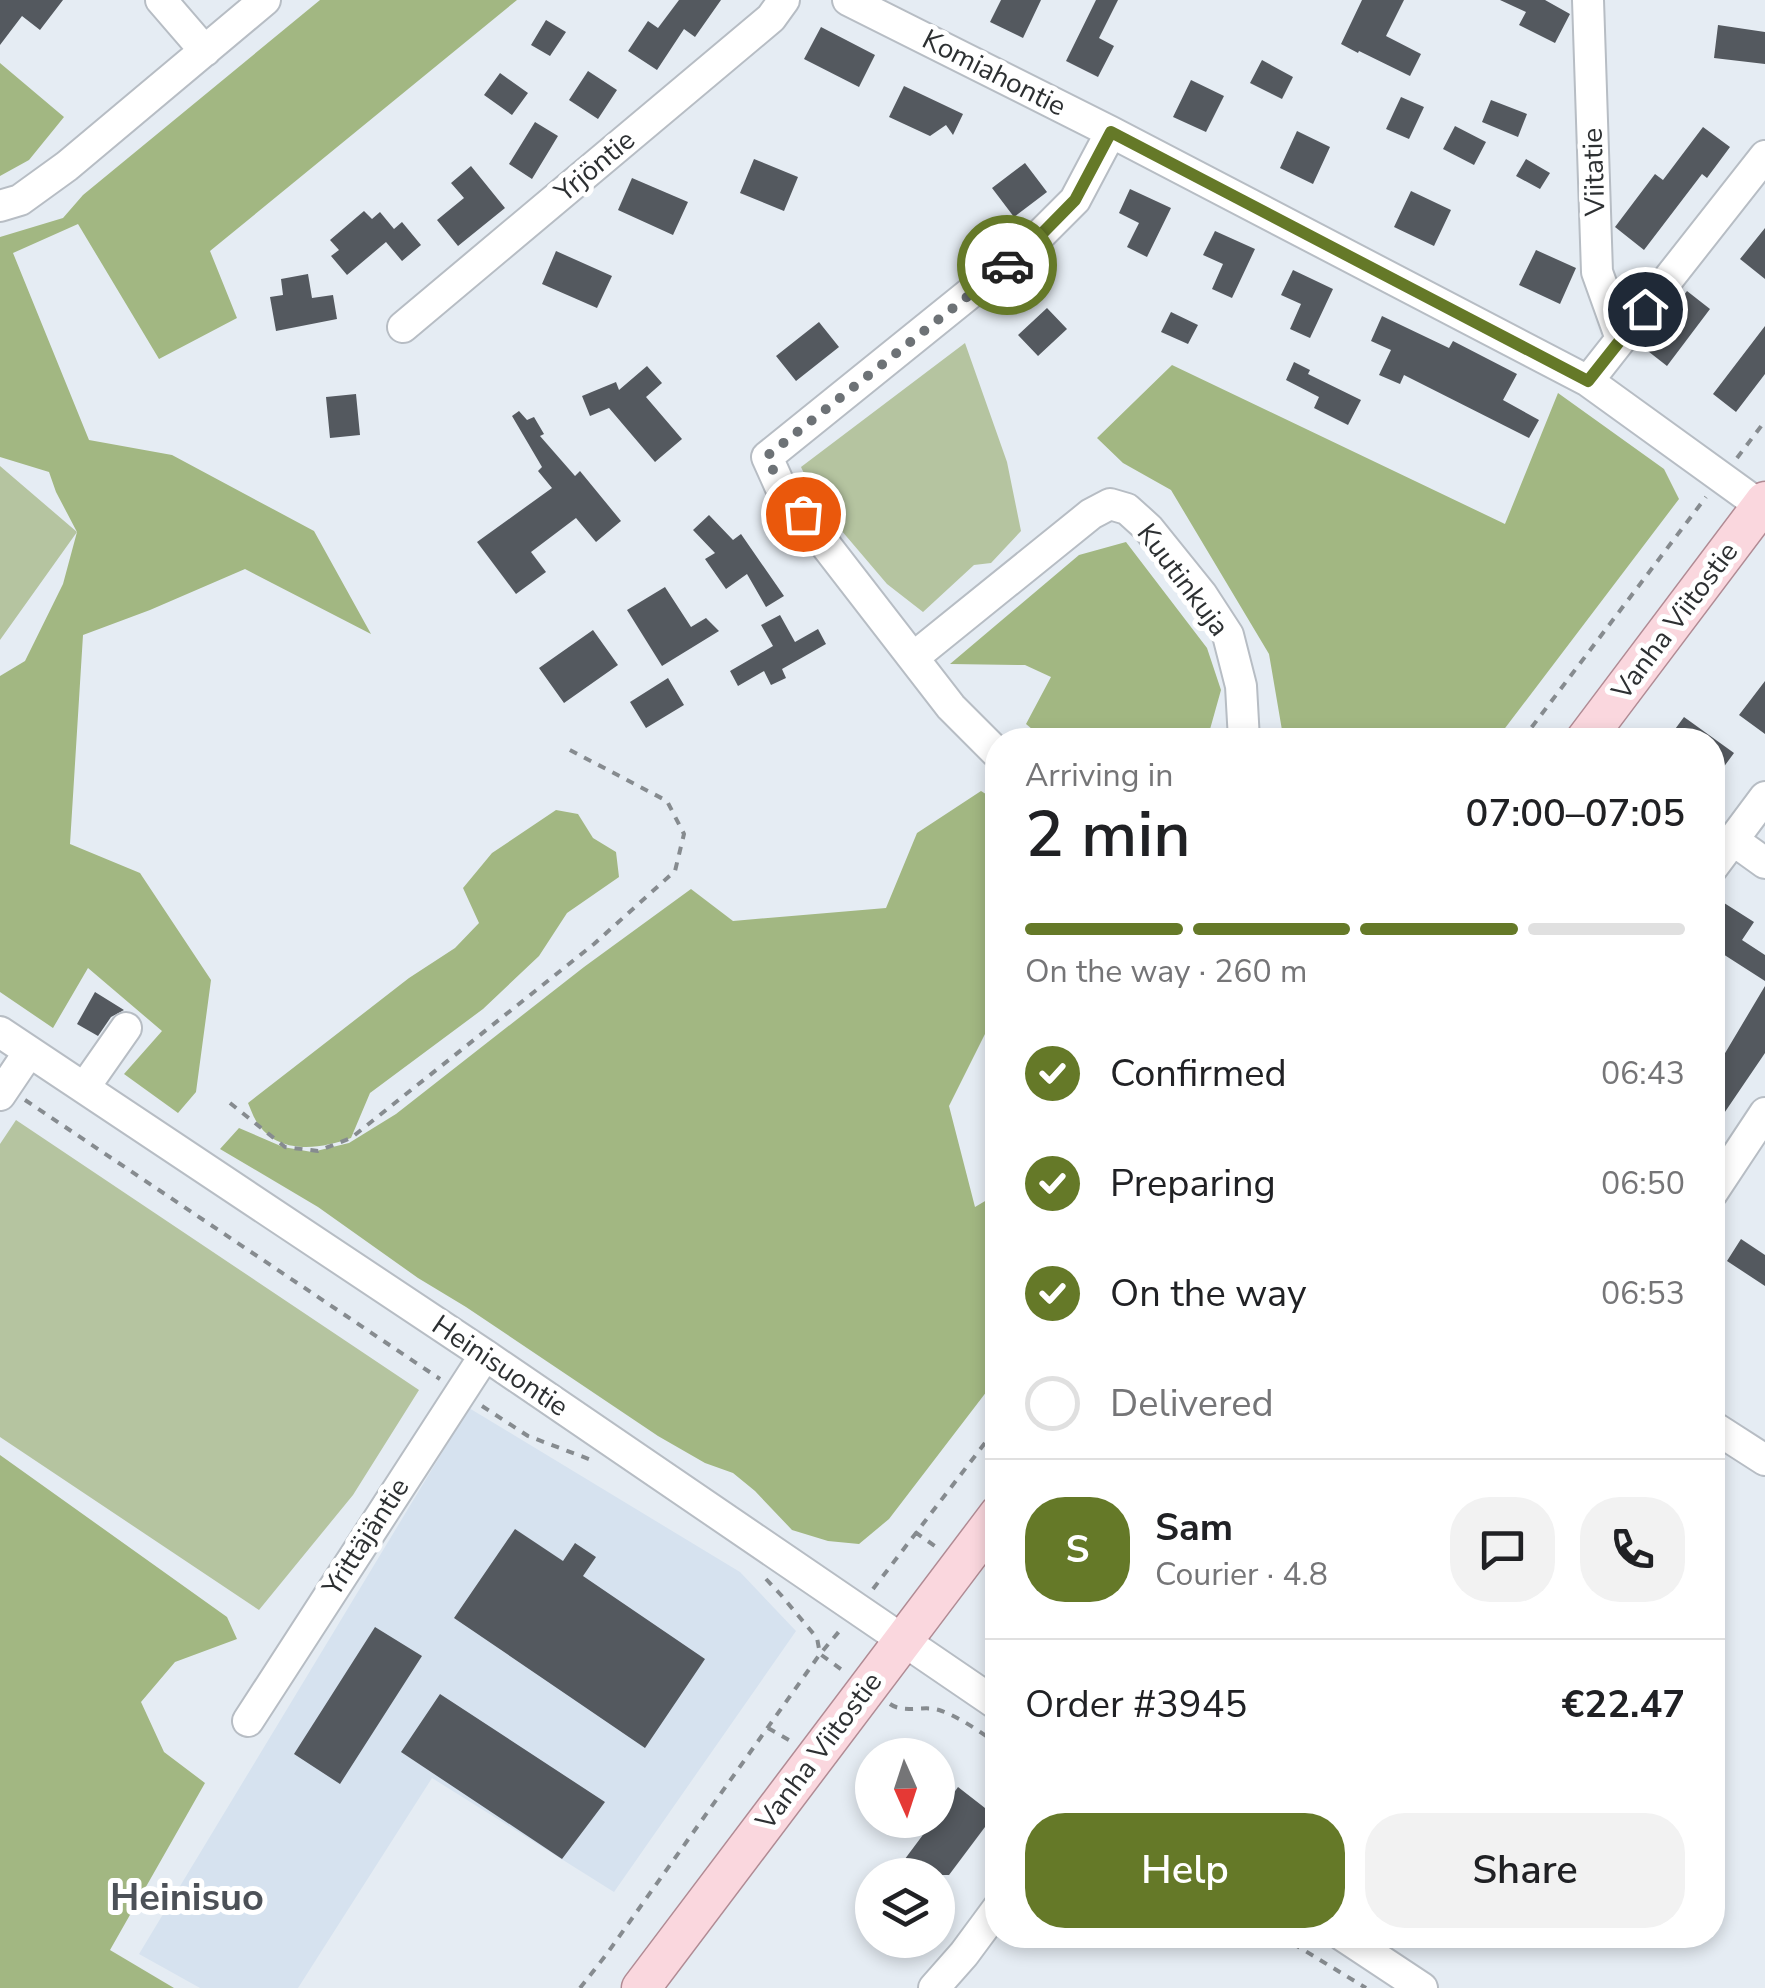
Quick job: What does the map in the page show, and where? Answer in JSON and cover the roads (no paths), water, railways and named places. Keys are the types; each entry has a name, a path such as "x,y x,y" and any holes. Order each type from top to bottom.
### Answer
{"main road":[{"name":"Vanha Viitostie","path":"1594,728 1763,504"},
{"name":"Vanha Viitostie","path":"641,1988 985,1531"}],"street":[{"path":"161,0 205,50"},
{"path":"0,206 20,200 67,166 265,0"},
{"name":"Yrjöntie","path":"402,327 771,18 784,0"},
{"name":"Komiahontie","path":"848,0 1111,132 1588,381 1763,504"},
{"name":"Viitatie","path":"1588,0 1597,272 1621,340"},
{"path":"985,741 951,708 780,486 767,456 1020,256 1075,200 1111,132"},
{"path":"1588,381 1765,156"},
{"name":"Kuutinkuja","path":"914,657 1091,514 1110,504 1127,508 1148,528 1228,635 1241,686 1243,728"},
{"path":"1725,851 1765,797"},
{"path":"1733,840 1765,864"},
{"path":"84,1088 126,1028"},
{"name":"Heinisuontie","path":"0,1032 485,1355 985,1696"},
{"path":"2,1091 29,1052"},
{"path":"1725,1173 1765,1113"},
{"name":"Yrittäjäntie","path":"248,1720 485,1355"},
{"path":"1725,1434 1765,1460"},
{"path":"934,1988 985,1926"},
{"path":"1362,1948 1422,1988"}],"district":[{"name":"Heinisuo","path":"187,1897"}]}
